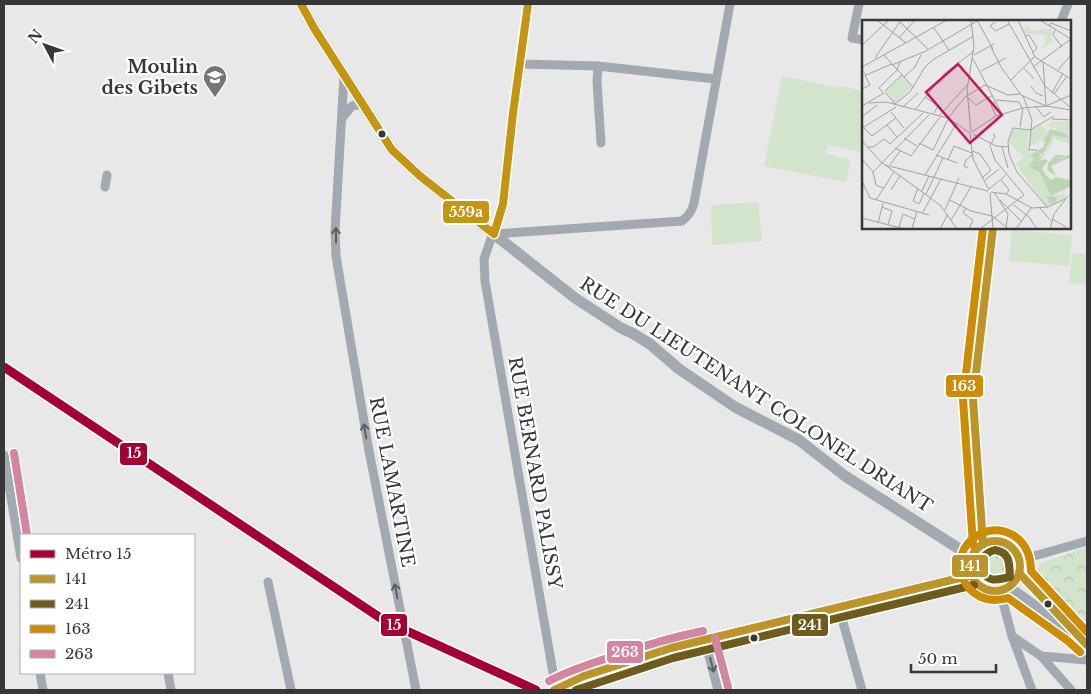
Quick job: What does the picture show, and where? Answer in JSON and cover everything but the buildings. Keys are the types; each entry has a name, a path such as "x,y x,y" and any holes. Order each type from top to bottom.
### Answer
{"street":[{"name":"RUE DU LIEUTENANT COLONEL DRIANT","path":"301,4 314,28 392,150 406,164 575,298 621,328 641,338 678,368 735,407 799,440 845,476 972,557"},
{"path":"528,4 503,204 494,234 682,221 692,211 694,202 730,4"},
{"path":"859,4 852,38 862,40"},
{"path":"1061,20 1068,4"},
{"path":"520,64 598,66 715,79"},
{"path":"598,66 597,81 601,143"},
{"name":"RUE LAMARTINE","path":"344,76 336,256 370,460 416,690"},
{"path":"343,117 352,106 362,104"},
{"path":"105,187 107,175"},
{"path":"983,544 973,398 993,229"},
{"name":"RUE BERNARD PALISSY","path":"494,234 484,262 486,280 555,690"},
{"path":"4,456 20,552"},
{"path":"996,540 1006,542 1016,550 1020,560 1020,574 1015,583 1005,589 992,591 977,584 970,567 972,557 979,546 983,544 996,540"},
{"path":"1020,560 1087,542"},
{"path":"1020,574 1074,634"},
{"path":"555,690 590,674 684,644 705,641 972,575"},
{"path":"268,582 290,690"},
{"path":"1005,589 1074,634 1087,645"},
{"path":"1005,589 1012,636 1032,690"},
{"path":"840,608 862,690"},
{"path":"1012,636 1041,656 1071,690"},
{"path":"705,641 718,690"},
{"path":"1041,656 1087,660"},
{"path":"40,674 43,690"},
{"path":"168,674 171,690"}],"green space":[{"path":"782,76 862,91 862,153 828,145 826,154 851,160 846,182 764,166"},
{"path":"758,202 762,241 712,245 711,205"},
{"path":"1012,230 1072,235 1069,266 1009,261"},
{"path":"1072,253 1087,254 1087,284 1069,283"},
{"path":"1087,547 1087,623 1036,581 1037,571 1041,563"},
{"path":"996,555 1006,560 1011,570 1006,580 996,585 986,580 981,570 986,560"}],"metro line":[{"name":"15","path":"4,367 385,621 536,690"}],"transit line":[{"name":"559a","path":"301,4 314,28 392,150 420,176 494,234 503,204 528,4"},
{"name":"163","path":"973,545 963,399 983,229"},
{"name":"141","path":"983,544 973,399 993,229"},
{"name":"263","path":"14,453 27,534"},
{"name":"163","path":"1080,652 1068,641 1008,598 993,600 980,596 970,589 963,578 960,566 962,554 968,543 980,534 988,531 1005,532 1018,538 1027,550 1031,571 1087,632"},
{"name":"141","path":"990,541 1000,541 1013,548 1020,561 1020,566 1020,571 1013,584 1000,591 990,591 981,587 974,580 970,571 970,561 974,552 981,545 990,541"},
{"name":"241","path":"995,550 1007,556 1010,577 991,579 982,571 981,564 983,558 995,550"},
{"name":"141","path":"1020,574 1087,645"},
{"name":"141","path":"554,690 584,676 671,648 972,575"},
{"name":"241","path":"576,690 673,658 974,585"},
{"name":"263","path":"549,681 581,667 636,649 703,631"},
{"name":"263","path":"715,638 728,687"}],"place":[{"name":"Moulin des Gibets","path":"215,98"}]}
